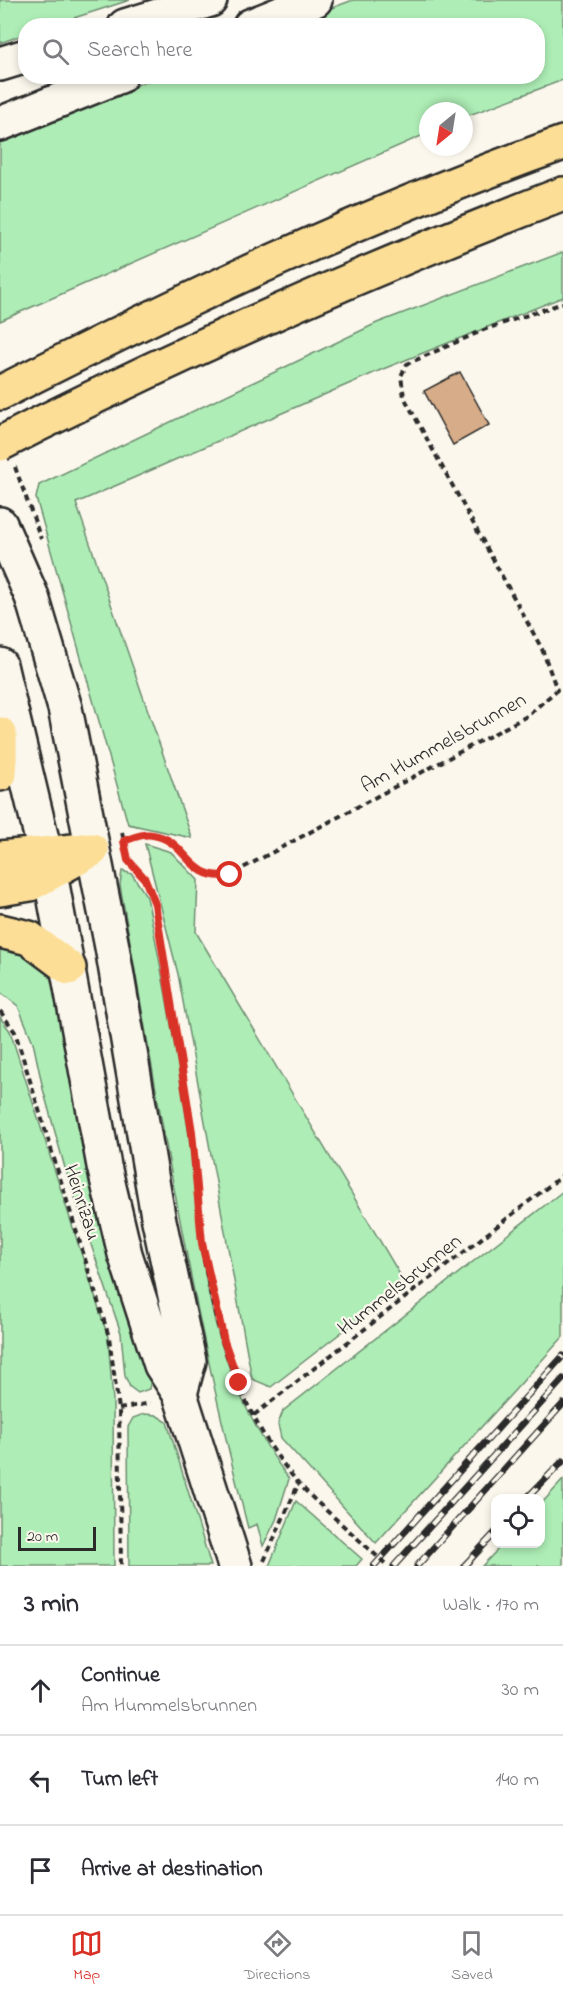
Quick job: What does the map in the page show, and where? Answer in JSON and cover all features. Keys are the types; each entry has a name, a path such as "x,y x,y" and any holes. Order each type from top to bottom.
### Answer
{"highway":[{"path":"8,389 184,302 355,225 563,143"},
{"path":"0,444 209,342 381,266 563,194"},
{"path":"0,734 0,774"},
{"path":"0,858 48,863 92,850"},
{"path":"0,889 30,884 48,863"},
{"path":"0,931 29,938 69,968"}],"main road":[{"path":"151,18 210,0"},
{"path":"270,18 315,0"},
{"path":"0,64 18,58"},
{"path":"0,124 100,84"},
{"path":"0,524 32,597 65,708 112,946 158,1216 189,1361 180,1394"},
{"path":"0,665 48,863 104,1166 125,1254 160,1365 180,1394 235,1566"}],"path":[{"name":"Am Hummelsbrunnen","path":"92,850 152,834 172,843 201,872 213,878 230,875 527,716 557,690 542,648 404,397 401,376 407,364 486,329 563,303"},
{"path":"124,841 128,860 145,879 155,904 192,1132 202,1243 224,1341 254,1416 279,1462 298,1485 388,1566"},
{"name":"Heinrizau","path":"0,1011 15,1032 110,1337 118,1409 121,1566"},
{"name":"Hummelsbrunnen","path":"254,1416 563,1176"},
{"path":"259,1566 270,1549 298,1485"}],"green space":[{"path":"0,0 130,0 74,18 18,18 18,37 0,43"},
{"path":"353,0 563,0 563,80 473,114 473,102 419,102 419,137 0,321 0,139 139,84 545,84 545,18 305,18"},
{"path":"563,252 563,297 383,369 76,503 192,838 128,824 36,498 39,485 377,323"},
{"path":"145,844 171,852 198,880 196,932 405,1283 271,1387 252,1379 178,974"},
{"path":"122,871 132,874 147,897 178,1065 190,1141 206,1279 218,1332 247,1409 289,1479 276,1520 263,1546 257,1524 248,1528 193,1288 120,885"},
{"path":"0,944 31,958 54,983 153,1370 149,1389 138,1393 130,1387 125,1376 121,1333 65,1168 43,1089 33,1042 18,1006 0,992"},
{"path":"0,1017 10,1031 108,1337 113,1401 114,1566 0,1566"},
{"path":"563,1191 563,1337 376,1543 281,1438 278,1424 283,1411"},
{"path":"144,1414 156,1415 167,1422 211,1566 129,1566 128,1427 133,1418"},
{"path":"563,1480 563,1566 482,1566 499,1548 545,1548 545,1500"},
{"path":"296,1501 362,1559 356,1566 269,1566"}],"building":[{"path":"460,372 489,425 453,445 424,391"}],"railway":[{"path":"374,1566 563,1356"},
{"path":"394,1566 563,1379"},
{"path":"417,1566 563,1404"},
{"path":"531,1494 563,1461"},
{"path":"464,1566 491,1537"}],"route":[{"path":"230,875 213,878 201,872 172,843 152,834 124,841 128,860 145,879 155,904 192,1132 202,1243 224,1341 239,1383"}]}
